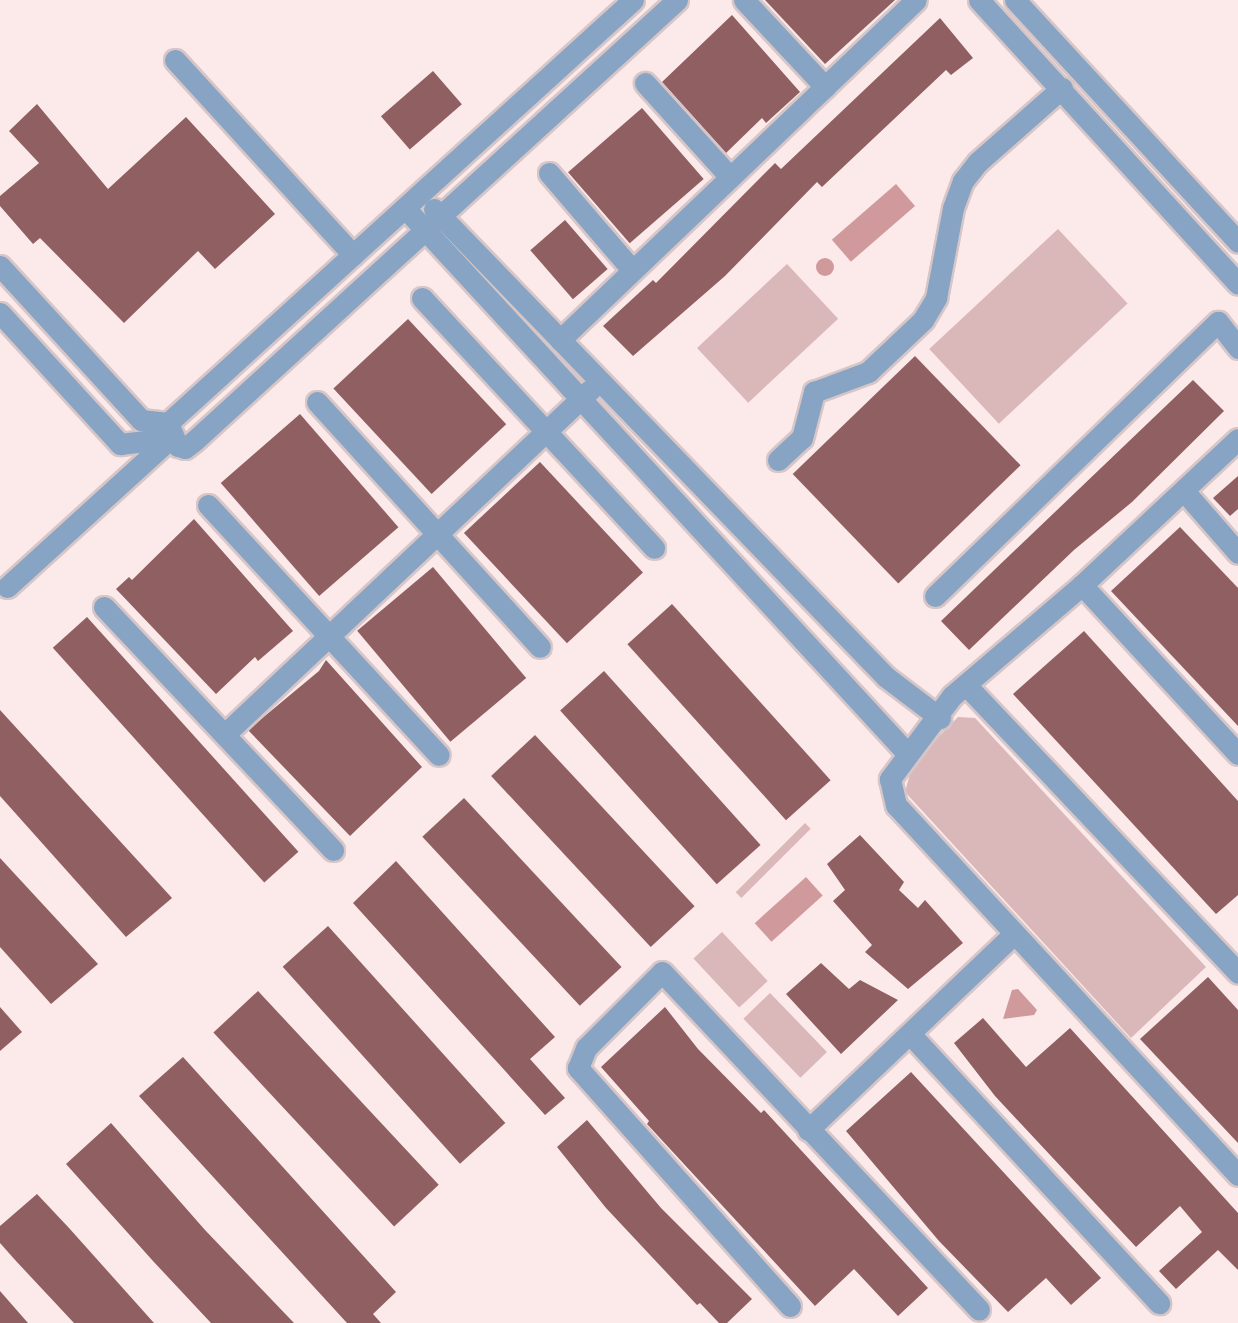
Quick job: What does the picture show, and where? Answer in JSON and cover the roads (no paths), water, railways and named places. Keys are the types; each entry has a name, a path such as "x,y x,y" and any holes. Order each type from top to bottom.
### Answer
{"street":[{"path":"7,587 170,431 264,336 633,0"},
{"path":"0,266 141,420 170,431 185,448 677,0"},
{"path":"744,0 825,87"},
{"path":"560,340 916,0"},
{"path":"979,0 1238,284"},
{"path":"1015,0 1238,242"},
{"path":"605,25 628,46"},
{"path":"175,60 354,255"},
{"path":"645,83 730,177"},
{"path":"778,460 802,438 814,392 868,372 923,320 936,298 953,208 963,181 978,163 1062,88"},
{"path":"549,173 632,270"},
{"path":"412,201 581,398 906,752"},
{"path":"434,224 600,380 886,677 940,718"},
{"path":"422,298 548,430 654,548"},
{"path":"0,313 121,444 170,431"},
{"path":"936,596 1218,322 1238,348"},
{"path":"264,336 285,359"},
{"path":"225,734 600,380"},
{"path":"317,402 540,647"},
{"path":"1238,439 1082,585 952,696 940,718 906,752 890,779 896,805 1238,1175"},
{"path":"1184,491 1238,553"},
{"path":"208,505 439,755"},
{"path":"1082,585 1238,754"},
{"path":"104,607 332,850"},
{"path":"966,685 1238,973"},
{"path":"808,1130 1014,934"},
{"path":"790,1307 578,1068 586,1048 662,972 979,1309"},
{"path":"909,1034 1158,1303"}]}
